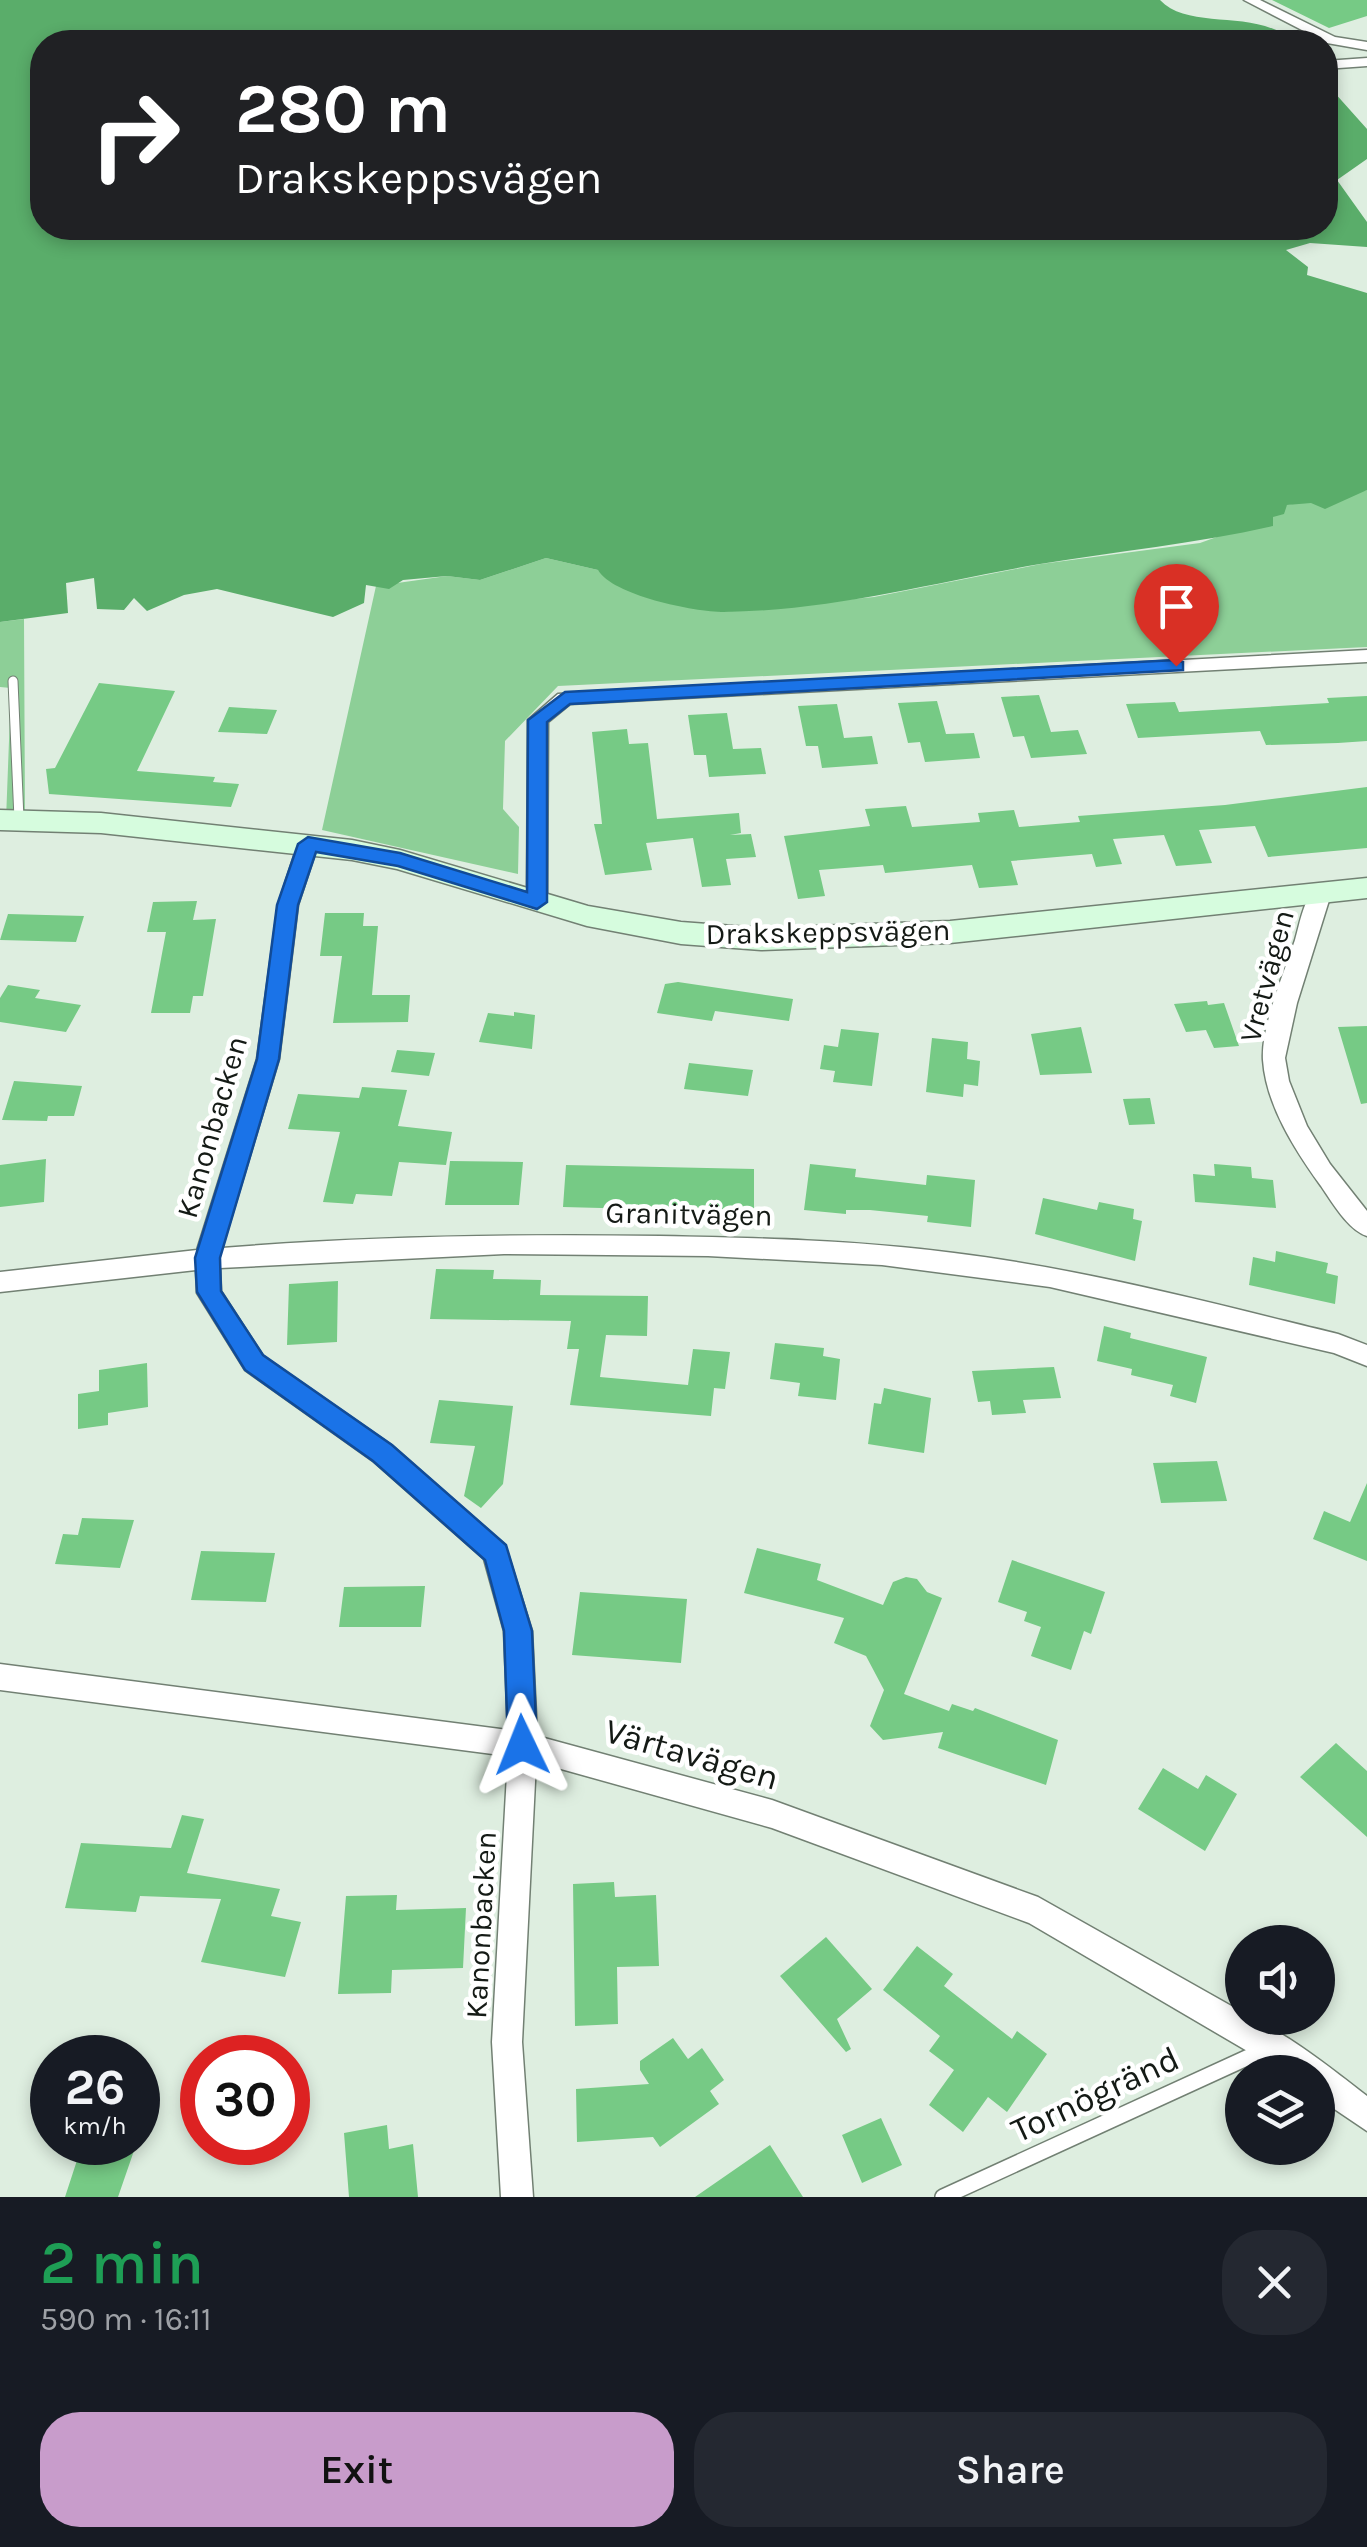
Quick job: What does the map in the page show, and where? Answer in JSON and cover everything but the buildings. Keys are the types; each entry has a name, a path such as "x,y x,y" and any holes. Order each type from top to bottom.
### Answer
{"street":[{"path":"1250,0 1312,30"},
{"path":"1338,41 1367,46"},
{"path":"1338,64 1367,62"},
{"path":"537,902 538,720 565,698 1367,656"},
{"name":"Drakskeppsvägen","path":"10,820 101,823 308,844 400,860 537,902 681,934 808,939 950,932 1367,888"},
{"name":"Kanonbacken","path":"308,844 288,905 268,1059 208,1258 209,1292 254,1363 382,1453 496,1553 518,1631 522,1745 507,2042 517,2197"},
{"name":"Vretvägen","path":"1321,894 1274,1057 1297,1126 1330,1184 1367,1227"},
{"name":"Granitvägen","path":"0,1282 208,1258 514,1242 826,1251 954,1262 1097,1287 1338,1344 1367,1356"},
{"name":"Värtavägen","path":"0,1676 522,1745 772,1814 1038,1912 1285,2055"},
{"path":"1335,2091 1367,2115"}],"lane":[{"path":"10,820 12,681"},
{"name":"Tornögränd","path":"943,2197 1273,2046"}],"shaded area":[{"path":"0,0 1160,0 1189,15 1276,30 30,30 30,240 1338,240 1338,181 1367,222 1367,247 1310,243 1286,250 1308,267 1307,275 1367,293 1367,490 1325,509 1311,503 1287,505 1284,514 1273,517 1273,526 882,594 764,610 724,612 655,600 619,587 598,570 546,558 480,580 447,576 403,580 389,589 366,585 364,603 333,617 217,589 184,595 147,611 134,598 124,610 97,609 94,578 66,583 68,613 0,622"},
{"path":"1338,97 1367,129 1367,159 1338,179"},
{"path":"1367,490 1367,647 558,686 505,741 503,809 519,827 518,874 322,830 376,586 447,576 480,580 546,558 598,570 721,612 874,597 1041,564 1200,543 1272,517 1287,505"},
{"path":"24,619 25,820 6,820 11,688 0,687 0,622"}],"route":[{"path":"522,1745 518,1631 496,1553 382,1453 254,1363 209,1292 208,1258 268,1059 288,905 308,844 400,860 537,902 538,720 565,698 1176,666"}]}
